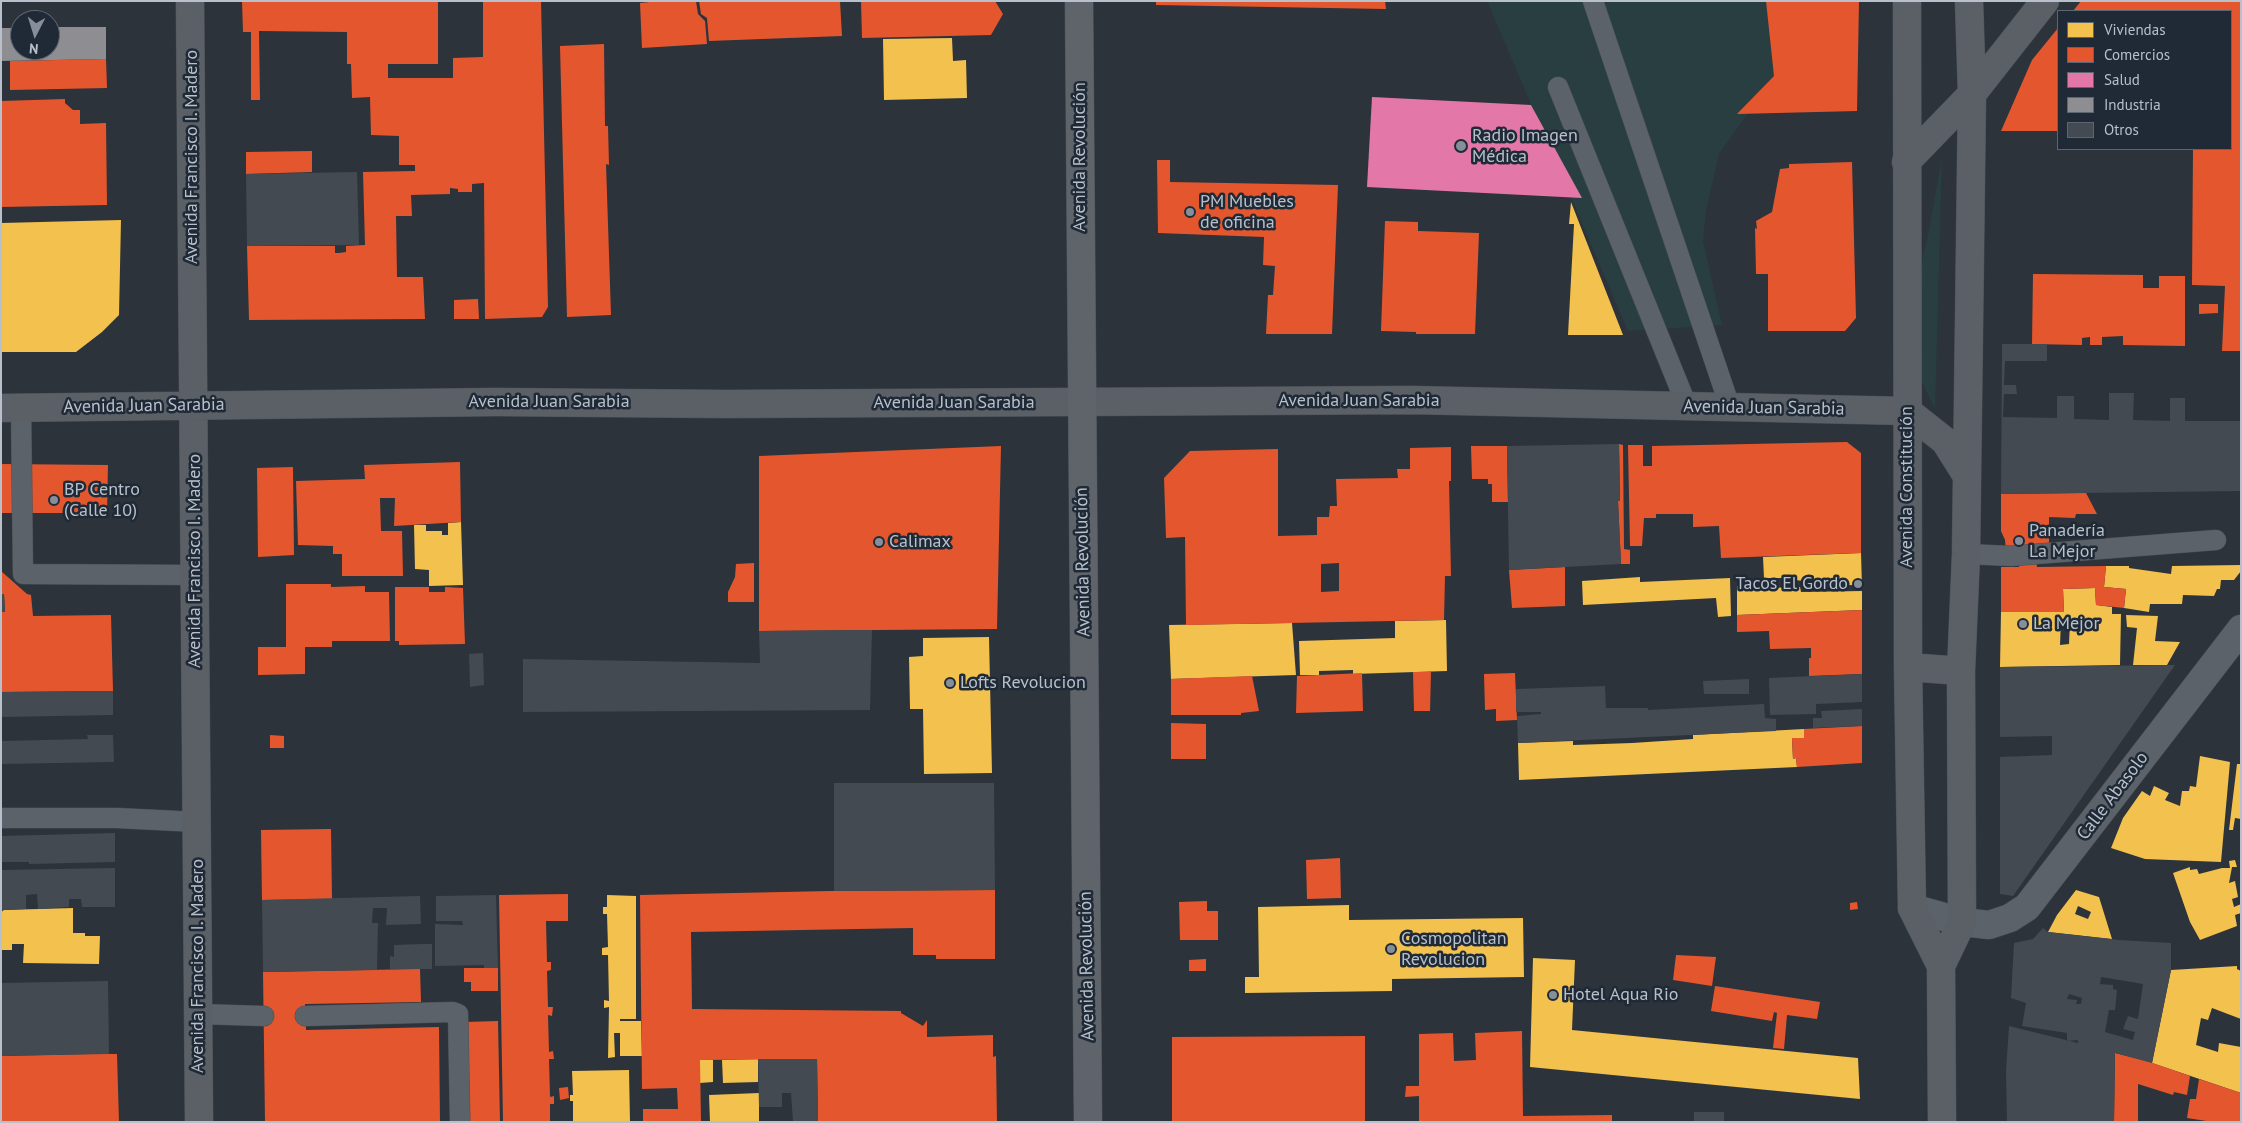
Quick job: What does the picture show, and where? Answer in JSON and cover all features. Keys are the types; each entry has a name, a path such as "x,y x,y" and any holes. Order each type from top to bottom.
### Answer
{"main road":[{"name":"Avenida Francisco I. Madero","path":"190,1 199,1122"},
{"name":"Avenida Revolución","path":"1079,1 1088,1122"},
{"name":"Avenida Constitución","path":"1907,1 1908,667 1912,908 1941,966"},
{"name":"Avenida Constitución","path":"1942,1122 1941,966 1962,922 1961,671 1966,554 1972,94 1970,1"},
{"path":"1906,162 1972,94 2045,1"},
{"name":"Avenida Juan Sarabia","path":"11,408 486,402 726,404 1412,400 1907,411"},
{"path":"1907,411 1945,441 1967,476"},
{"path":"1908,667 1961,671"}],"street":[{"name":"Calle Abasolo","path":"1912,908 1962,922 1989,925 2010,918 2027,907 2241,629"}],"lane":[{"path":"1593,1 1730,407"},
{"path":"1558,87 1687,406"},
{"path":"11,408 23,574 195,575"},
{"path":"1966,554 2011,556 2216,540"},
{"path":"1,818 117,818 197,822"},
{"path":"305,1016 453,1012 458,1014 460,1122"},
{"path":"198,1014 264,1016"}],"green space":[{"path":"1487,1 1767,1 1776,74 1719,154 1706,211 1703,241 1722,325 1628,331"},
{"path":"1942,156 1935,409 1918,374 1918,277 1929,231"}],"building: Viviendas":[{"path":"952,38 953,61 966,60 967,98 884,100 883,39"},
{"path":"1571,202 1623,335 1568,335 1574,224 1569,224"},
{"path":"121,220 119,315 102,332 76,352 1,352 1,223"},
{"path":"461,522 463,585 429,586 429,570 415,569 414,525 426,525 426,531 442,531 442,535 448,535 448,523"},
{"path":"1861,553 1862,587 1852,585 1805,588 1805,581 1794,580 1793,578 1764,578 1763,557"},
{"path":"2241,565 2241,571 2234,580 2221,580 2220,589 2217,589 2214,596 2183,595 2182,604 2150,604 2149,612 2124,608 2126,589 2104,587 2106,566 2129,566 2129,568 2171,574 2172,566"},
{"path":"1640,577 1640,582 1730,578 1731,616 1718,617 1716,598 1583,605 1582,581"},
{"path":"1737,586 1767,586 1767,588 1800,587 1801,592 1862,591 1862,610 1737,615"},
{"path":"2095,588 2096,605 2112,607 2112,614 2121,614 2120,665 2000,667 2001,612 2064,612 2063,589","holes":["2061,620 2070,621 2069,644 2060,645"]},
{"path":"2126,615 2158,616 2155,641 2180,642 2167,665 2133,665 2137,628 2127,627"},
{"path":"1446,620 1447,671 1353,674 1353,670 1319,671 1319,675 1300,675 1299,641 1395,638 1395,621"},
{"path":"1292,623 1296,675 1171,679 1169,625"},
{"name":"Lofts Revolucion","path":"989,637 992,773 924,774 923,709 910,709 909,657 923,656 923,638"},
{"path":"1804,729 1804,738 1792,738 1793,759 1796,758 1797,767 1519,780 1518,743 1573,741 1573,745 1632,743 1693,739 1693,735"},
{"path":"2200,756 2230,762 2221,862 2145,859 2111,848 2123,818 2142,791 2150,796 2154,786 2169,793 2165,800 2180,806 2182,791 2189,791 2190,786 2196,787"},
{"path":"2237,764 2241,764 2241,819 2235,818 2233,830 2229,830"},
{"path":"2235,860 2237,867 2232,867 2229,883 2235,881 2238,897 2232,899 2234,907 2241,904 2241,913 2235,915 2237,926 2200,940 2190,922 2173,873 2190,867 2190,870 2197,869 2199,874 2222,868 2230,868 2229,861"},
{"path":"2076,890 2099,897 2112,939 2048,932 2057,915","holes":["2078,906 2091,912 2088,919 2075,914"]},
{"path":"607,895 636,896 636,1019 620,1019 620,1021 641,1021 642,1056 620,1056 620,1033 614,1033 615,1057 608,1058 609,1007 604,1008 604,1000 609,1001 608,955 602,955 602,948 608,947 607,914 603,914 603,907 607,907"},
{"name":"Cosmopolitan Revolucion","path":"1349,905 1349,920 1523,918 1524,977 1392,979 1392,991 1245,993 1245,977 1259,977 1258,907"},
{"path":"73,908 73,933 85,933 85,936 100,936 99,964 23,963 24,944 12,944 12,950 1,950 1,912 4,910"},
{"name":"Hotel Aqua Rio","path":"1533,958 1575,960 1572,1030 1858,1058 1860,1099 1530,1067"},
{"path":"2237,966 2237,969 2241,971 2241,1019 2212,1008 2208,1020 2201,1018 2196,1045 2218,1052 2219,1043 2241,1047 2241,1093 2152,1063 2171,970"},
{"path":"758,1059 758,1082 723,1083 722,1060"},
{"path":"700,1060 713,1060 713,1082 700,1083"},
{"path":"629,1070 630,1122 573,1122 573,1101 570,1101 570,1095 573,1095 572,1071"},
{"path":"759,1093 759,1122 710,1122 709,1095"}],"building: Comercios":[{"path":"242,1 438,1 438,64 388,64 388,78 453,78 453,58 483,57 483,1 541,1 548,307 542,317 485,319 484,183 472,184 472,192 458,192 458,189 450,188 450,194 411,195 412,216 396,216 397,277 423,277 425,319 249,320 247,246 335,246 335,253 339,253 346,252 346,246 365,245 363,172 415,171 415,165 399,165 399,136 371,135 370,97 352,98 351,64 347,64 347,32 259,31 260,100 251,100 251,32 243,32"},
{"path":"696,1 698,14 705,21 707,44 642,48 640,3"},
{"path":"699,1 840,1 842,36 709,41 707,18 701,14"},
{"path":"861,1 995,1 1003,14 991,35 862,38"},
{"path":"1156,1 1385,1 1386,9 1156,5"},
{"path":"1766,1 1859,1 1857,111 1737,114 1774,76"},
{"path":"2081,1 2241,1 2241,351 2222,351 2225,286 2192,285 2193,150 2232,150 2232,10 2074,10"},
{"path":"2057,29 2057,131 2001,131 2032,60"},
{"path":"604,44 605,126 608,126 609,165 606,164 611,315 567,317 560,46"},
{"path":"106,59 107,88 10,90 10,61"},
{"path":"65,99 65,103 73,110 80,110 80,124 106,123 107,205 1,207 1,101"},
{"path":"312,151 312,172 246,174 246,152"},
{"path":"1157,160 1170,160 1170,182 1338,185 1332,334 1266,334 1268,295 1273,295 1275,266 1263,265 1264,237 1158,233"},
{"path":"1852,162 1856,318 1845,331 1768,331 1768,274 1756,274 1755,228 1757,229 1756,221 1772,212 1780,169 1789,168 1789,164"},
{"path":"1385,221 1418,222 1418,231 1479,233 1475,334 1416,334 1416,332 1381,331"},
{"path":"2033,274 2143,275 2143,288 2159,288 2159,276 2185,276 2185,346 2123,345 2123,336 2102,337 2102,345 2090,345 2090,337 2082,338 2082,345 2032,344"},
{"path":"478,299 479,319 454,319 454,300"},
{"path":"2199,304 2218,304 2218,313 2199,314"},
{"path":"1847,442 1861,453 1861,553 1721,558 1719,526 1693,527 1693,514 1656,514 1656,518 1644,518 1642,546 1630,546 1628,445 1643,445 1643,466 1652,466 1652,446"},
{"path":"1619,444 1623,445 1624,549 1630,550 1630,564 1621,564 1618,501 1620,501"},
{"name":"Calimax","path":"1001,446 997,629 759,631 759,456"},
{"path":"1471,446 1507,446 1508,502 1492,502 1492,484 1488,484 1488,479 1472,479"},
{"path":"1451,447 1451,481 1449,481 1451,576 1445,576 1444,620 1186,625 1185,537 1166,538 1164,478 1190,451 1278,449 1278,536 1317,535 1317,517 1329,517 1330,506 1337,506 1336,479 1398,478 1397,469 1410,469 1410,448","holes":["1339,563 1339,591 1321,592 1321,564"]},
{"path":"460,462 461,522 394,526 395,498 380,498 381,531 402,531 403,576 342,576 342,554 333,554 333,546 298,545 296,481 365,479 364,465"},
{"name":"BP Centro (Calle 10)","path":"1,464 108,465 107,513 1,513"},
{"path":"293,467 294,555 258,557 257,468"},
{"path":"2086,493 2097,514 2076,514 2075,518 2049,517 2049,549 2006,550 2005,540 2001,531 2001,494"},
{"path":"2019,558 2036,558 2037,567 2106,566 2104,587 2126,589 2124,608 2096,605 2095,588 2063,589 2064,612 2001,612 2001,567 2019,567"},
{"path":"754,563 754,602 728,602 728,592 735,577 736,564"},
{"path":"1565,567 1565,606 1512,608 1509,570"},
{"path":"1,571 27,594 31,595 33,616 111,615 113,691 1,692 1,612 5,612 4,594 1,594"},
{"path":"286,584 331,584 331,587 365,586 365,592 389,592 390,641 332,641 332,647 305,647 305,674 258,675 258,647 286,647"},
{"path":"395,587 429,587 429,592 445,592 445,587 463,588 465,644 399,645 399,641 395,641"},
{"path":"1862,610 1862,674 1809,676 1811,648 1770,649 1769,631 1737,632 1737,615"},
{"path":"1413,672 1431,672 1430,711 1414,711"},
{"path":"1362,673 1363,711 1296,713 1297,676"},
{"path":"1515,673 1517,720 1496,721 1496,709 1485,710 1484,674"},
{"path":"1252,676 1259,711 1241,713 1241,715 1171,715 1171,679"},
{"path":"1171,723 1206,724 1206,759 1171,759"},
{"path":"1862,726 1862,763 1797,767 1796,758 1793,759 1792,738 1804,738 1804,729"},
{"path":"270,735 284,736 284,748 270,748"},
{"path":"331,829 332,899 262,900 261,830"},
{"path":"1340,858 1341,898 1307,899 1306,860"},
{"path":"995,890 995,959 936,959 936,955 913,955 913,928 691,932 692,1009 901,1011 901,1013 923,1026 927,1020 927,1037 993,1035 993,1057 996,1056 997,1122 818,1122 817,1059 700,1060 701,1122 643,1122 643,1109 678,1109 677,1088 642,1089 640,895"},
{"path":"568,894 568,921 546,921 547,962 551,962 551,970 547,971 548,1007 553,1007 552,1016 548,1015 549,1052 553,1051 554,1059 549,1059 550,1097 554,1096 554,1104 550,1104 550,1122 503,1122 499,895"},
{"path":"1207,901 1207,911 1218,911 1218,940 1180,940 1179,902"},
{"path":"1857,902 1858,909 1850,910 1850,903"},
{"path":"1676,955 1716,957 1712,986 1673,980"},
{"path":"1206,959 1206,971 1189,971 1189,960"},
{"path":"464,968 498,968 498,991 471,991 471,982 464,982"},
{"path":"420,969 421,1002 305,1004 306,1030 439,1027 440,1122 265,1122 263,972"},
{"path":"1715,986 1820,1002 1817,1019 1787,1015 1784,1049 1773,1048 1777,1013 1774,1012 1772,1021 1711,1011"},
{"path":"498,1021 500,1122 466,1122 465,1022"},
{"path":"1522,1031 1523,1116 1612,1115 1612,1122 1419,1122 1419,1096 1405,1097 1406,1086 1419,1086 1419,1034 1453,1033 1454,1061 1476,1060 1475,1033"},
{"path":"1365,1036 1365,1122 1172,1122 1172,1037"},
{"path":"2115,1053 2147,1061 2190,1076 2187,1095 2174,1092 2173,1095 2138,1084 2138,1122 2114,1122"},
{"path":"117,1054 119,1122 1,1122 1,1056"},
{"path":"2199,1079 2241,1093 2241,1122 2213,1122 2187,1118 2190,1099 2196,1099"},
{"path":"568,1087 569,1098 560,1100 559,1088"}],"building: Salud":[{"name":"Radio Imagen Médica","path":"1372,97 1531,105 1582,198 1367,187"}],"building: Industria":[{"path":"60,27 106,27 106,59 60,60"},
{"path":"1,28 10,28 10,60 54,60 1,61"}],"building: Otros":[{"path":"357,172 359,245 247,246 246,174"},
{"path":"2002,344 2047,344 2047,361 2005,361 2004,385 2016,385 2017,394 2004,394 2003,417 2057,418 2057,396 2074,396 2074,419 2109,420 2109,393 2134,393 2133,420 2170,421 2170,398 2185,398 2185,421 2241,421 2241,491 2001,494"},
{"path":"1619,444 1620,501 1618,501 1621,564 1509,570 1507,446"},
{"path":"1,594 4,594 5,612 1,612"},
{"path":"872,630 870,710 523,712 523,659 760,663 759,631"},
{"path":"483,653 484,685 470,687 469,654"},
{"path":"2175,665 2013,896 2000,894 2000,757 2052,755 2052,736 2000,737 2000,667"},
{"path":"1862,674 1862,702 1816,704 1816,714 1770,715 1769,678"},
{"path":"1749,679 1749,694 1704,694 1703,681"},
{"path":"1605,686 1606,708 1648,708 1648,710 1764,704 1765,718 1776,719 1776,731 1518,743 1517,716 1541,714 1541,712 1516,712 1516,689"},
{"path":"113,691 113,715 1,717 1,692"},
{"path":"1862,709 1862,726 1813,728 1813,718 1822,718 1821,711"},
{"path":"87,735 113,735 114,762 1,764 1,741 88,739"},
{"path":"834,783 994,783 995,890 834,891"},
{"path":"115,833 115,862 29,864 29,862 1,862 1,836"},
{"path":"115,868 115,907 82,907 81,899 69,899 69,907 38,909 37,894 26,895 26,909 1,910 1,870"},
{"path":"496,895 498,968 484,968 484,965 435,966 435,924 463,925 462,921 436,921 436,896"},
{"path":"420,896 421,924 386,925 387,908 373,908 372,923 378,923 377,970 263,972 262,900"},
{"path":"2043,928 2048,932 2119,940 2171,943 2171,970 2152,1063 2115,1053 2114,1122 2007,1122 2006,1071 2009,1026 2067,1040 2067,1033 2022,1026 2026,1003 2011,998 2014,943 2033,939","holes":["2101,977 2143,984 2138,1019 2128,1016 2123,1029 2135,1032 2133,1040 2105,1032 2109,1010 2115,1010 2117,990 2113,989 2113,985 2100,984","2069,994 2082,998 2081,1004 2076,1004 2077,1000 2067,999"]},
{"path":"432,944 432,969 390,969 390,956 394,957 394,945"},
{"path":"108,981 109,1054 1,1056 1,983"},
{"path":"758,1059 817,1059 818,1122 793,1122 791,1093 782,1093 782,1107 759,1107"},
{"path":"1694,1112 1724,1112 1724,1122 1694,1122"}],"place":[{"name":"Radio Imagen Médica","path":"1461,146"},
{"name":"PM Muebles de oficina","path":"1190,212"},
{"name":"BP Centro (Calle 10)","path":"54,500"},
{"name":"Panadería La Mejor","path":"2019,541"},
{"name":"Calimax","path":"879,542"},
{"name":"Tacos El Gordo","path":"1858,584"},
{"name":"La Mejor","path":"2023,624"},
{"name":"Lofts Revolucion","path":"950,683"},
{"name":"Cosmopolitan Revolucion","path":"1391,949"},
{"name":"Hotel Aqua Rio","path":"1553,995"}]}
